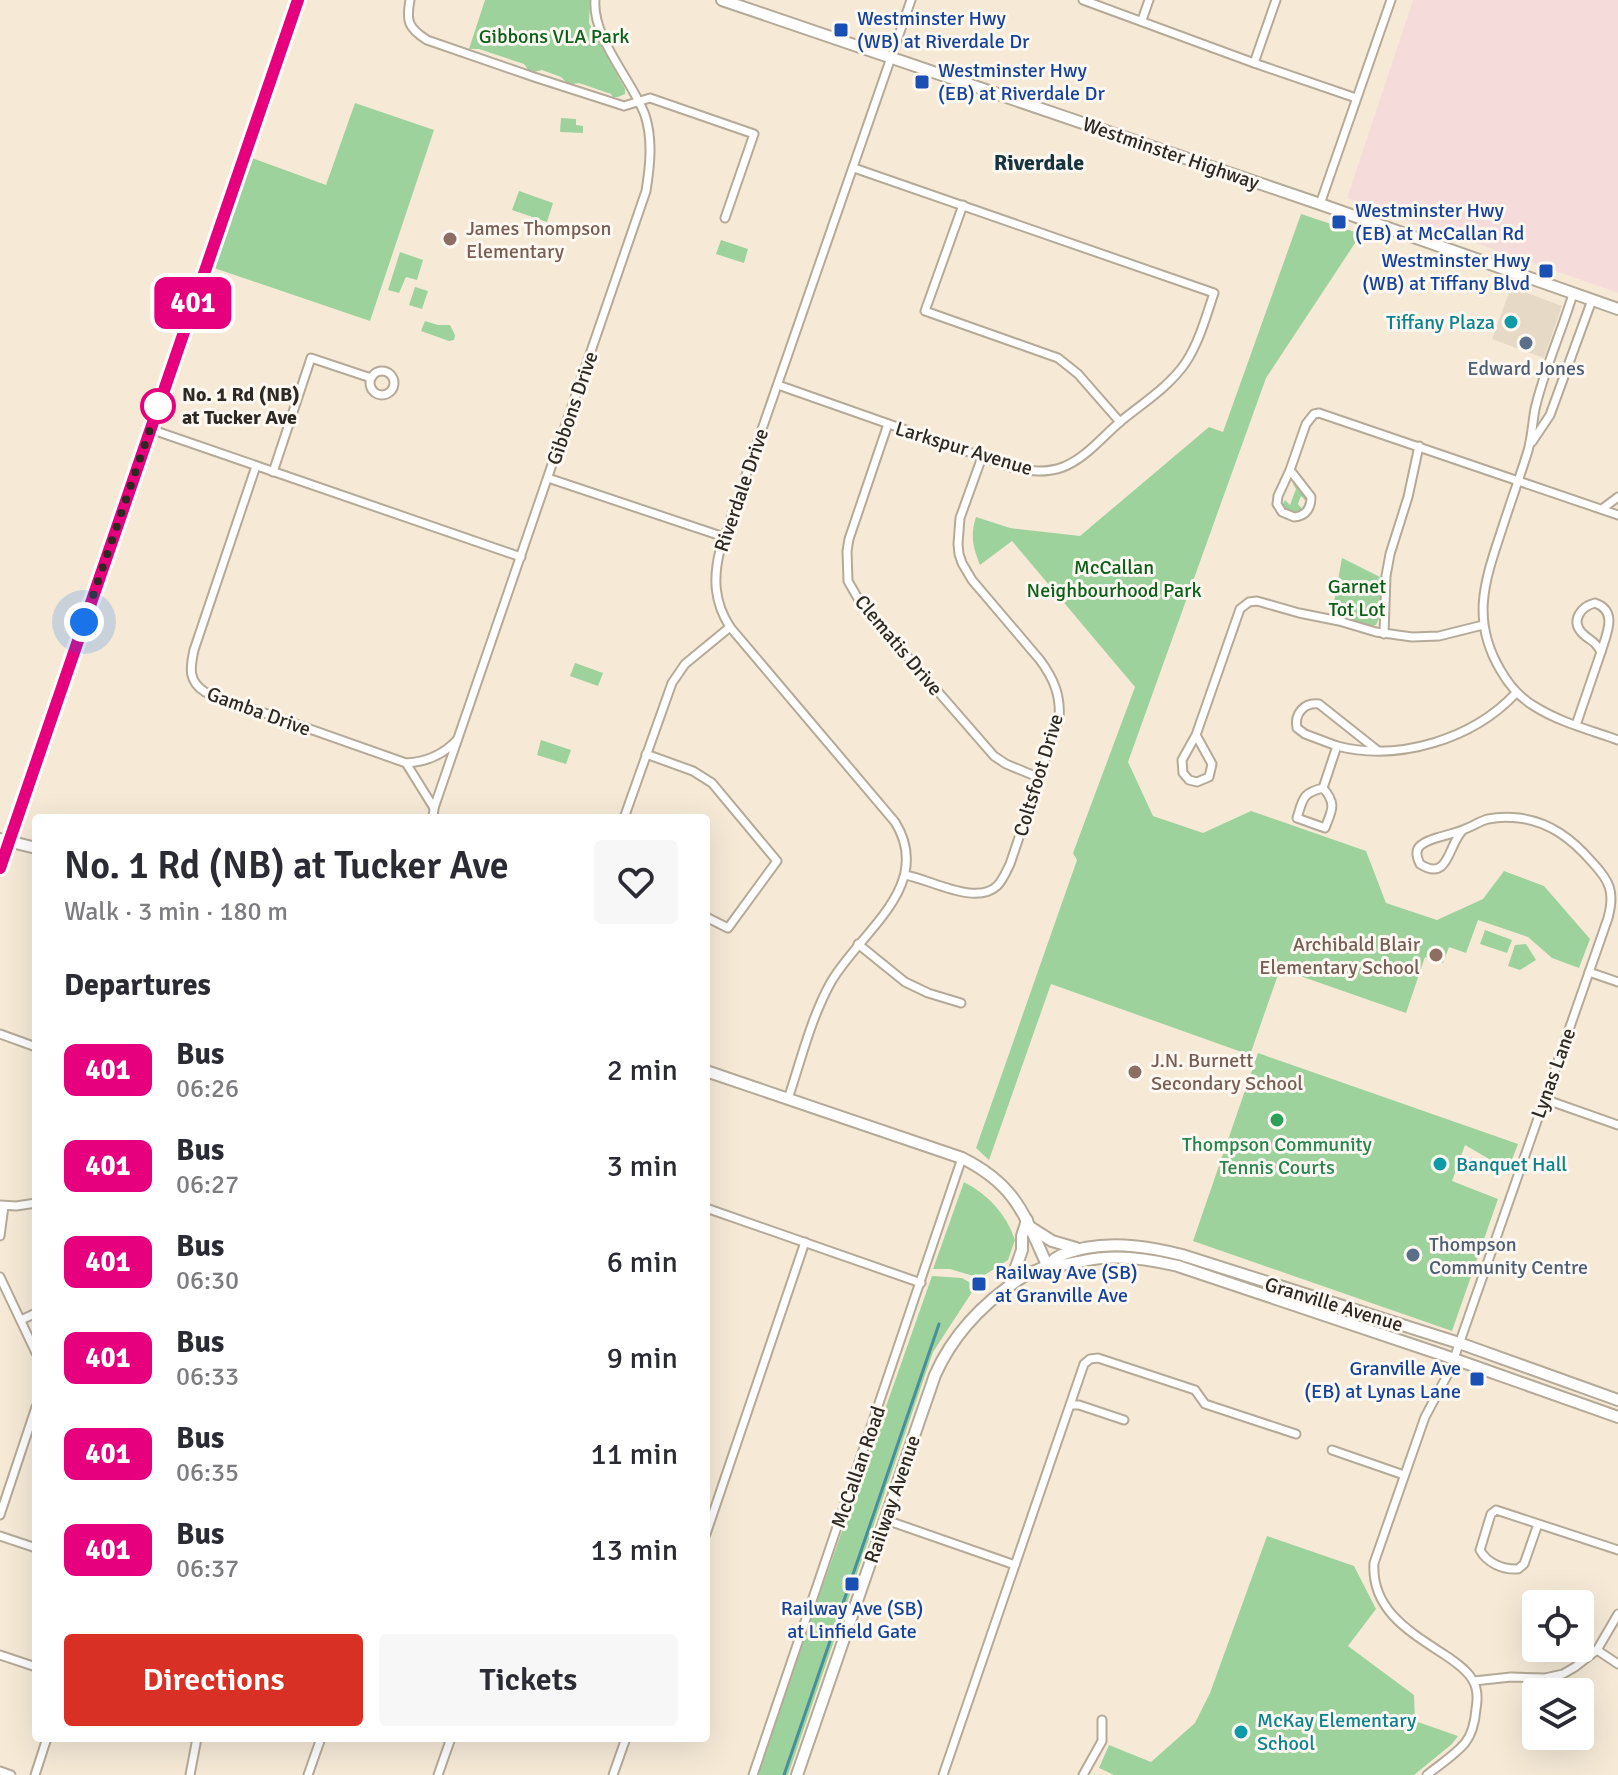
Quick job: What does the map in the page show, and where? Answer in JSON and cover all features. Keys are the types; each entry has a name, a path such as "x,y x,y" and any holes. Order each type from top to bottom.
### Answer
{"main road":[{"path":"0,868 5,840 298,0"},
{"name":"Westminster Highway","path":"722,0 1618,309"},
{"path":"5,840 32,847"},
{"path":"710,1072 962,1158 990,1174 1015,1199 1047,1265"},
{"path":"1028,1223 1052,1241 1071,1248 1082,1248"},
{"path":"1009,1287 1028,1223"},
{"name":"Granville Avenue","path":"1047,1265 1057,1256 1082,1248 1123,1245 1182,1255 1459,1343 1618,1400"},
{"name":"Granville Avenue","path":"1047,1265 1060,1266 1100,1258 1148,1259 1178,1266 1618,1417"},
{"name":"Railway Avenue","path":"797,1775 935,1375 946,1351 976,1315 1009,1287 1047,1265"}],"street":[{"path":"410,0 407,13 409,23 415,33 427,40 624,106 650,98 754,134 725,218"},
{"name":"Gibbons Drive","path":"433,814 646,191 650,144 646,120 639,100 600,30 595,0"},
{"name":"Riverdale Drive","path":"905,875 907,855 895,822 730,627 718,605 715,583 724,537 911,0"},
{"path":"1083,0 1356,98"},
{"path":"1142,20 1149,0"},
{"path":"1254,63 1276,0"},
{"path":"1320,204 1391,0"},
{"path":"854,168 963,205 925,311 1058,358 1078,374 1120,422"},
{"name":"Larkspur Avenue","path":"778,385 982,457 1024,470 1045,471 1066,466 1085,454 1184,365 1195,345 1214,293 963,205"},
{"path":"1573,294 1535,411 1531,444 1485,583 1483,625 1491,654 1516,693 1543,712 1618,740"},
{"path":"1531,444 1550,415 1592,300"},
{"path":"273,472 311,358 371,378"},
{"path":"1290,470 1311,497 1307,511 1294,517 1282,512 1277,500 1308,419 1319,413 1618,515"},
{"name":"Clematis Drive","path":"888,424 849,539 847,572 851,588 983,744 1006,764 1040,778"},
{"path":"150,429 521,557"},
{"path":"1384,634 1390,554 1408,497 1419,446"},
{"name":"Coltsfoot Drive","path":"905,875 964,892 977,894 993,889 1010,864 1059,719 1056,687 1050,674 972,580 959,554 960,518 982,457"},
{"name":"Gamba Drive","path":"256,466 194,650 192,680 205,692 406,763"},
{"path":"548,478 724,537"},
{"path":"1602,509 1618,497"},
{"path":"1196,735 1212,764 1209,777 1197,782 1185,777 1181,769 1182,760 1196,735 1240,609 1249,602 1263,602 1384,634 1412,637 1439,636 1483,625"},
{"path":"1576,725 1611,627 1612,616 1606,607 1595,603 1580,611 1577,622 1582,633 1596,643 1601,652"},
{"path":"625,814 667,693 677,675 685,664 730,627"},
{"path":"1378,751 1319,704 1308,704 1302,708 1296,721 1299,731 1337,746 1358,751 1378,751 1430,744 1457,734 1492,714 1516,693"},
{"path":"434,808 406,763 432,759 459,739"},
{"path":"1323,788 1337,746"},
{"path":"646,754 693,771 712,783 777,861 728,928 710,919"},
{"path":"1323,788 1331,797 1333,806 1325,828 1297,818 1303,797 1309,791 1323,788"},
{"name":"Lynas Lane","path":"1463,830 1501,817 1530,820 1549,827 1565,835 1581,849 1600,871 1612,893 1608,918 1454,1359 1425,1417 1374,1563 1373,1578 1389,1611 1403,1626 1451,1658 1474,1681"},
{"path":"1463,830 1440,868 1432,870 1420,864 1416,856 1423,844 1463,830"},
{"path":"788,1099 820,1005 832,981 897,897 905,875"},
{"path":"858,944 905,982 961,1003"},
{"path":"1589,972 1618,982"},
{"path":"0,1034 32,1046"},
{"path":"1544,1099 1618,1125"},
{"name":"McCallan Road","path":"753,1775 962,1158"},
{"path":"0,1236 2,1206 32,1203"},
{"path":"710,1209 921,1283"},
{"path":"710,1519 805,1242"},
{"path":"0,1277 32,1344"},
{"path":"21,1320 32,1315"},
{"path":"943,1775 1084,1364 1098,1358 1195,1390 1205,1404 1296,1434"},
{"path":"1071,1405 1124,1420"},
{"path":"0,1515 32,1419"},
{"path":"1332,1450 1404,1475"},
{"path":"1538,1524 1524,1564 1518,1569 1496,1565 1483,1556 1480,1550 1494,1510 1499,1510 1618,1550"},
{"path":"886,1520 1015,1565"},
{"path":"0,1536 32,1547"},
{"path":"1427,1775 1464,1744 1472,1732 1478,1696 1474,1681 1555,1677 1575,1667 1597,1650 1618,1614"},
{"path":"1597,1650 1618,1664"},
{"path":"0,1655 32,1666"},
{"path":"1083,1775 1102,1741 1102,1720"},
{"path":"35,1775 46,1742"},
{"path":"190,1775 196,1742"},
{"path":"308,1775 320,1742"},
{"path":"438,1775 450,1742"},
{"path":"613,1775 625,1742"},
{"path":"0,1771 11,1775"}],"shaded area":[{"path":"1413,0 1618,0 1618,293 1347,198"},
{"path":"1511,287 1562,306 1544,358 1492,339"}],"green space":[{"name":"Gibbons VLA Park","path":"485,0 590,0 589,23 625,94 613,97 579,83 567,83 561,77 542,70 529,71 524,64 479,49 469,49"},
{"path":"355,103 434,130 370,321 214,268 252,158 326,185"},
{"path":"561,118 576,119 576,125 583,126 583,133 560,132"},
{"path":"519,191 553,203 547,222 512,210"},
{"name":"McCallan Neighbourhood Park","path":"1301,214 1361,234 1266,378 1128,762 1153,816 1203,833 1251,811 1366,851 1386,903 1437,920 1483,899 1504,871 1544,886 1590,939 1579,968 1552,958 1528,937 1478,920 1466,953 1449,947 1443,963 1425,957 1406,1013 1280,969 1250,1055 1051,984 989,1160 976,1148 1077,860 1073,853 1135,687 1012,541 980,565 973,541 976,517 1010,528 1080,536 1209,427 1223,432"},
{"path":"721,240 748,249 744,263 716,254"},
{"path":"400,252 423,260 417,280 406,277 399,293 388,290"},
{"path":"415,287 428,291 422,309 409,305"},
{"path":"425,321 450,325 454,340 421,331"},
{"path":"1292,482 1308,498 1307,502 1301,496 1298,504 1304,511 1297,513 1287,511 1282,506 1285,500 1290,505 1296,489"},
{"name":"Garnet Tot Lot","path":"1342,558 1380,577 1380,616 1376,625 1332,613"},
{"path":"575,663 603,673 598,686 570,676"},
{"path":"541,740 571,750 566,764 537,755"},
{"path":"1485,930 1512,940 1507,953 1480,944"},
{"path":"1526,944 1536,960 1520,970 1508,966 1515,945"},
{"path":"1258,1053 1518,1144 1508,1170 1465,1145 1452,1181 1498,1199 1452,1331 1193,1241"},
{"path":"964,1182 996,1206 1015,1240 1008,1260 980,1278 950,1269 933,1269"},
{"path":"932,1276 962,1278 976,1286 933,1352 788,1775 756,1775"},
{"path":"1267,1536 1354,1566 1376,1609 1348,1646 1414,1695 1415,1721 1458,1736 1414,1775 1114,1775 1099,1768 1109,1745 1151,1762 1195,1723 1210,1693"}],"waterway":[{"path":"784,1775 939,1324"}],"bus line":[{"name":"401","path":"0,868 298,0"}],"place":[{"name":"Westminster Hwy (WB) at Riverdale Dr","path":"841,30"},
{"name":"Westminster Hwy (EB) at Riverdale Dr","path":"922,82"},
{"name":"Westminster Hwy (EB) at McCallan Rd","path":"1339,222"},
{"name":"James Thompson Elementary","path":"450,239"},
{"name":"Westminster Hwy (WB) at Tiffany Blvd","path":"1546,271"},
{"name":"Tiffany Plaza","path":"1511,322"},
{"name":"Edward Jones","path":"1526,343"},
{"name":"No. 1 Rd (NB) at Tucker Ave","path":"158,406"},
{"name":"Archibald Blair Elementary School","path":"1436,955"},
{"name":"J.N. Burnett Secondary School","path":"1135,1072"},
{"name":"Thompson Community Tennis Courts","path":"1277,1120"},
{"name":"Banquet Hall","path":"1440,1164"},
{"name":"Thompson Community Centre","path":"1413,1255"},
{"name":"Railway Ave (SB) at Granville Ave","path":"979,1284"},
{"name":"Granville Ave (EB) at Lynas Lane","path":"1477,1379"},
{"name":"Railway Ave (SB) at Linfield Gate","path":"852,1584"},
{"name":"McKay Elementary School","path":"1241,1732"}],"district":[{"name":"Riverdale","path":"1039,162"}],"route":[{"path":"84,622 158,406"}]}
